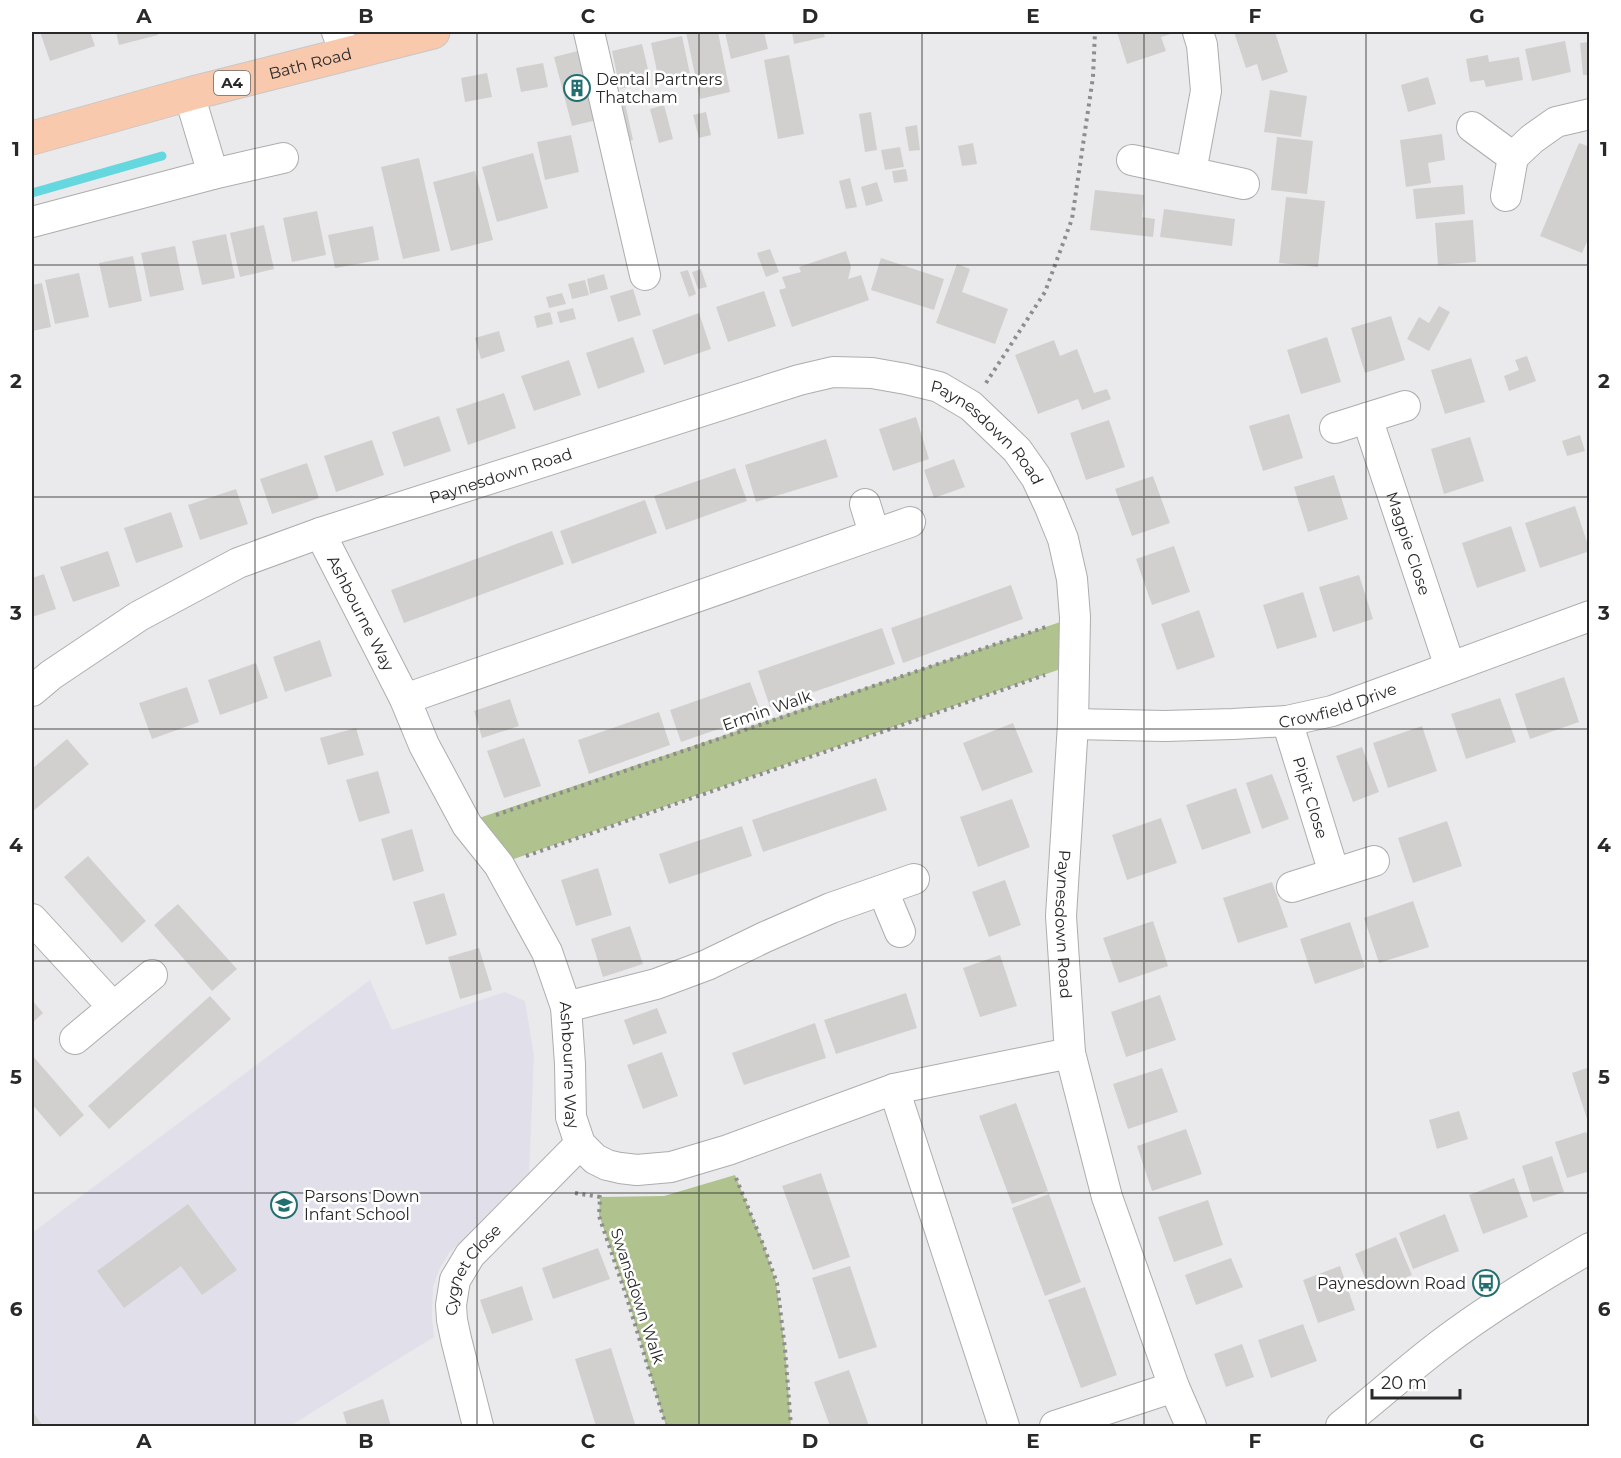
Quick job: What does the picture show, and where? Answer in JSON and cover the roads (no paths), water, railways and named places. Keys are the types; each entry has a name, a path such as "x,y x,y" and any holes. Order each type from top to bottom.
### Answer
{"main road":[{"name":"Bath Road","path":"32,138 189,94 341,43 433,32"}],"street":[{"path":"589,32 645,275"},
{"path":"1191,172 1206,91 1202,45 1198,32"},
{"path":"189,94 213,174"},
{"path":"1506,196 1513,157 1532,139 1556,122 1590,114"},
{"path":"1472,127 1513,157"},
{"path":"32,222 283,158"},
{"path":"1132,160 1245,184"},
{"name":"Paynesdown Road","path":"32,691 51,675 139,616 238,563 321,533 799,380 833,372 872,373 939,387 971,406 1017,450 1036,477 1063,539 1072,579 1075,664 1061,916 1070,1053 1107,1197 1174,1387 1191,1426"},
{"path":"1335,428 1405,406"},
{"name":"Magpie Close","path":"1367,418 1450,668"},
{"path":"865,504 874,534"},
{"path":"405,699 910,522"},
{"name":"Ashbourne Way","path":"321,533 405,699 424,745 467,825 499,865 547,952 567,1007 571,1117 580,1144 595,1159 607,1165 637,1170 671,1167 728,1150 894,1089 1070,1053"},
{"name":"Crowfield Drive","path":"1073,724 1165,726 1287,721 1332,711 1590,616"},
{"name":"Pipit Close","path":"1287,721 1334,873"},
{"path":"1292,887 1374,861"},
{"path":"567,1007 656,984 707,965 831,908 914,879"},
{"path":"883,891 900,932"},
{"path":"32,919 113,1007"},
{"path":"75,1039 152,975"},
{"path":"894,1089 1005,1426"},
{"name":"Cygnet Close","path":"478,1426 452,1320 454,1280 470,1255 580,1144"},
{"path":"1341,1426 1440,1345 1495,1306 1590,1248"},
{"path":"1055,1426 1174,1387"}],"waterway":[{"path":"32,193 162,156"}],"place":[{"name":"Dental Partners Thatcham","path":"577,88"},
{"name":"Parsons Down Infant School","path":"284,1205"},
{"name":"Paynesdown Road","path":"1486,1283"}]}
